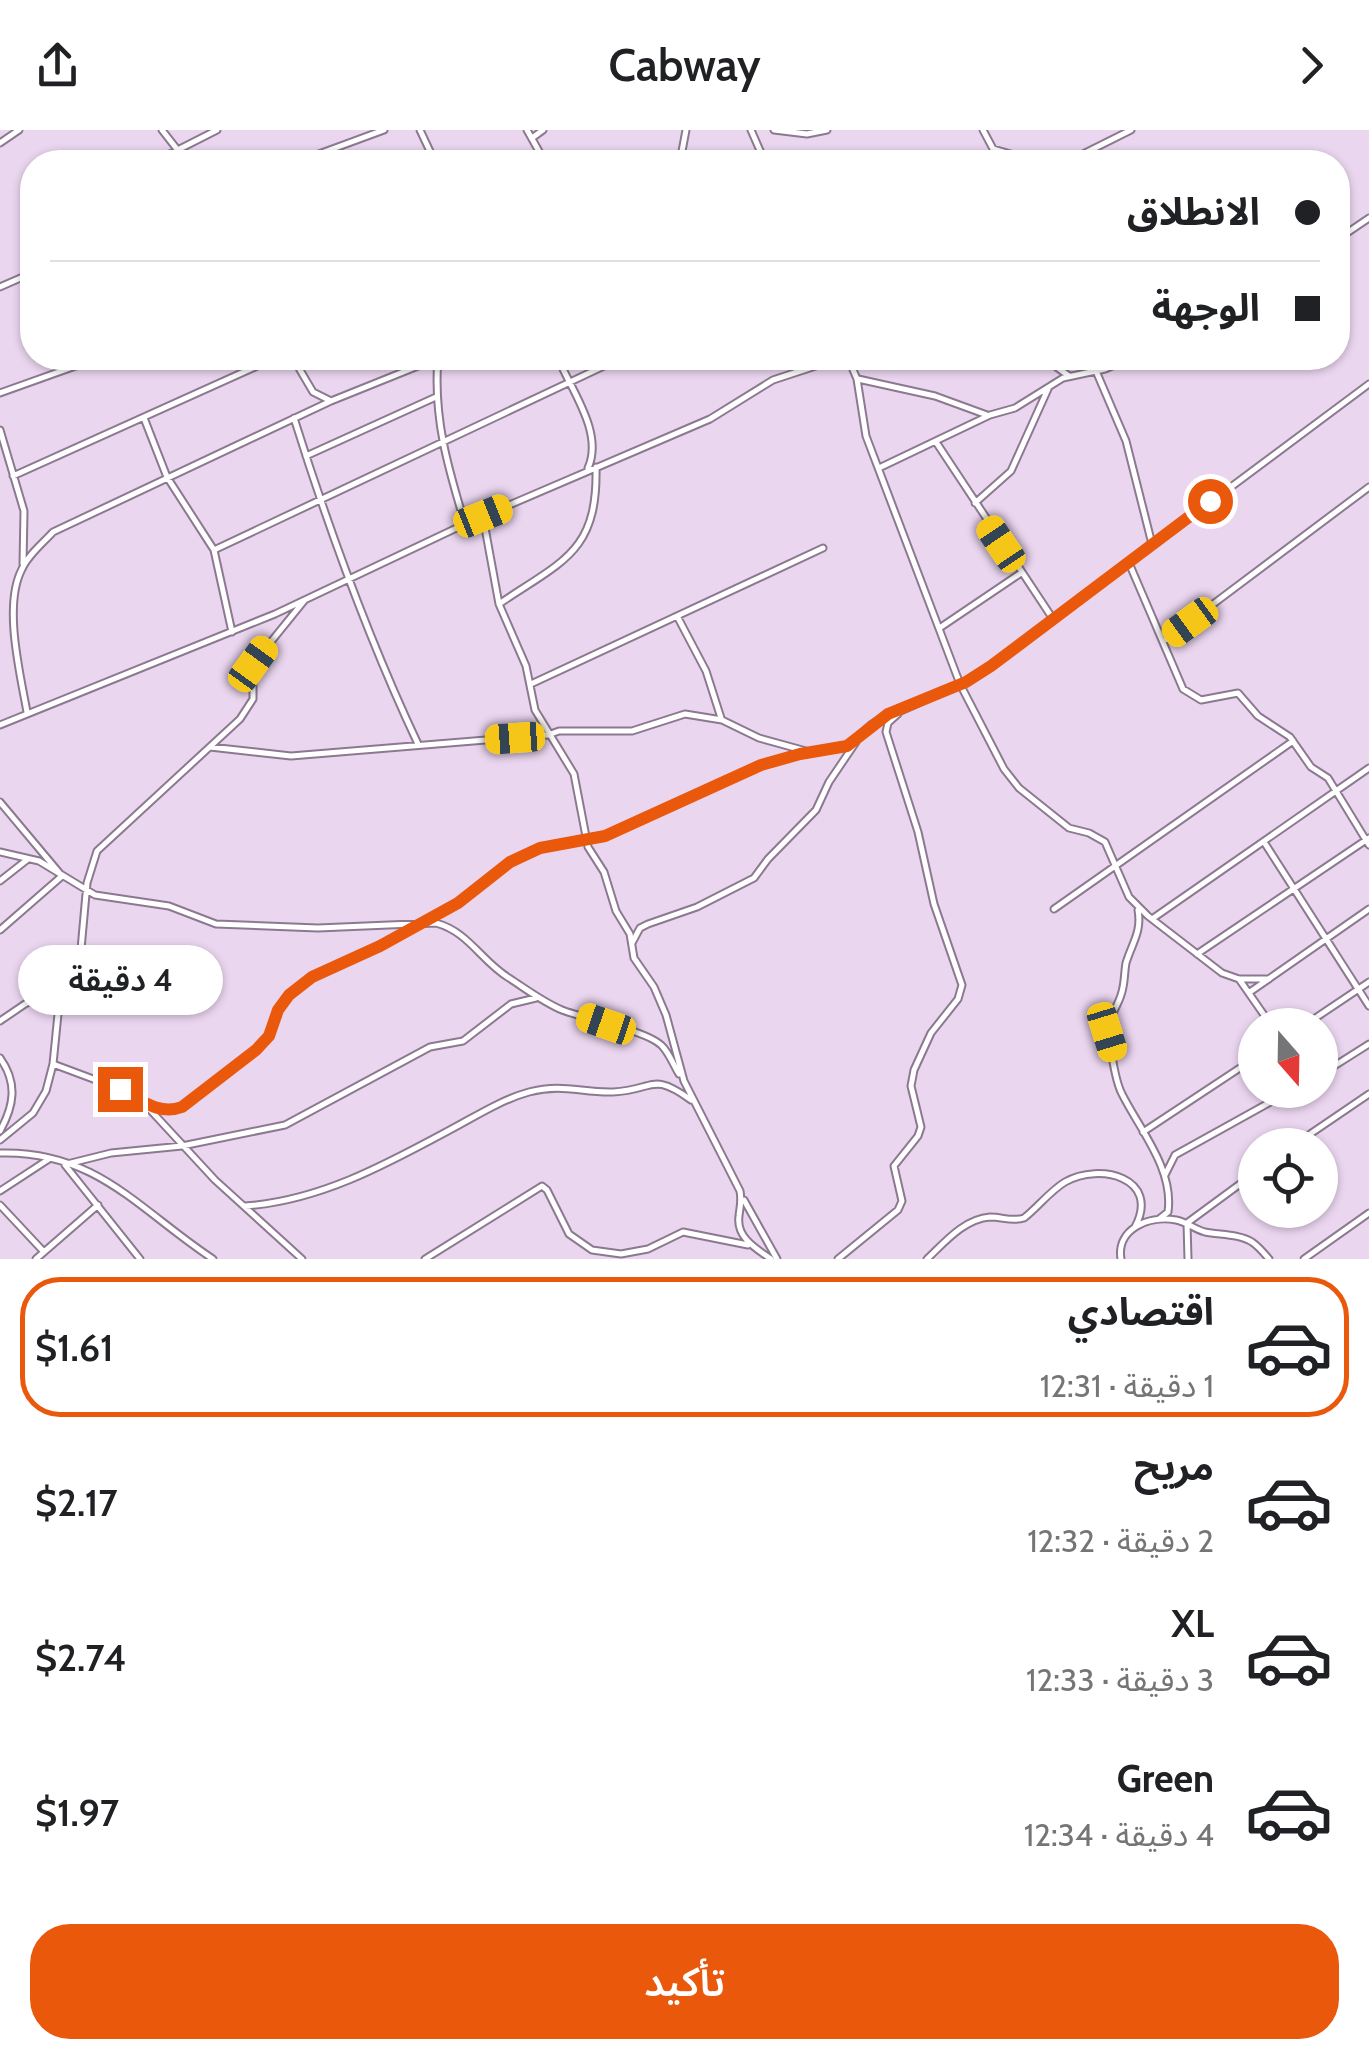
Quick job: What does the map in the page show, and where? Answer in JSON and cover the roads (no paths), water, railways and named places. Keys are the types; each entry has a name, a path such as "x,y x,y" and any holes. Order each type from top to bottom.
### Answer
{"street":[{"path":"0,143 19,130"},
{"path":"162,130 177,150"},
{"path":"180,150 217,130"},
{"path":"330,150 384,130"},
{"path":"528,130 539,150"},
{"path":"532,138 543,130"},
{"path":"774,130 807,134 827,130"},
{"path":"983,130 997,150"},
{"path":"1092,150 1131,130"},
{"path":"0,394 60,370"},
{"path":"13,476 250,370"},
{"path":"300,370 314,392 331,400"},
{"path":"22,566 64,524 331,400 407,370"},
{"path":"437,370 441,443 466,524"},
{"path":"563,370 592,436 594,452 587,471"},
{"path":"214,550 594,370"},
{"path":"0,725 232,632 483,516 710,419 782,376 801,370"},
{"path":"853,370 864,429 878,468 960,684 1004,769 1020,788 1070,828 1104,842 1124,887 1152,919 1222,973 1240,979 1269,979"},
{"path":"1060,370 1068,376"},
{"path":"878,468 990,415 1015,408 1068,376 1096,371 1126,441 1152,544"},
{"path":"856,379 935,396 990,415"},
{"path":"631,945 640,928 697,908 754,878 816,810 858,739 872,724 991,666 1369,384"},
{"path":"975,504 1011,470 1049,386"},
{"path":"306,456 436,397"},
{"path":"144,418 167,477 214,550 232,632"},
{"path":"294,418 346,579 418,744"},
{"path":"0,430 24,511 22,566 14,590 14,616 28,714"},
{"path":"936,442 1054,620"},
{"path":"499,604 562,562 584,536 597,503 596,467"},
{"path":"1164,641 1369,487"},
{"path":"483,516 499,604 531,684 535,710 574,774 593,858 604,872 634,958 654,987 666,1015 684,1081"},
{"path":"531,684 822,548"},
{"path":"1129,562 1183,689 1206,700 1238,693 1328,778 1368,841 1197,954"},
{"path":"940,628 1021,572"},
{"path":"0,1140 33,1114 46,1091 53,1064 57,1008 81,950 86,891 97,851 248,708 254,694 250,673 253,664 306,598"},
{"path":"677,616 701,659 722,720"},
{"path":"838,1259 898,1210 902,1201 894,1166 921,1127 911,1086 914,1070 931,1033 958,999 962,986 934,904 918,832 886,732 888,723 902,711"},
{"path":"210,746 291,756 548,736 559,732 632,731 686,714 722,720 759,738 811,752"},
{"path":"149,1107 182,1107 256,1050 269,1036 278,1010 289,995 312,977 458,903 510,862 540,848 605,836 761,765 847,746 858,739"},
{"path":"1054,909 1292,741"},
{"path":"1152,919 1369,768"},
{"path":"0,802 62,876"},
{"path":"1264,842 1369,1006"},
{"path":"0,852 39,861 86,891 168,906 216,924 318,928 436,923 460,933 501,973 539,998 663,1046 774,1259"},
{"path":"0,881 28,858"},
{"path":"0,930 62,876"},
{"path":"1135,1226 1168,1212 1170,1201 1165,1175 1121,1093 1107,1032 1122,995 1126,966 1140,928 1138,906"},
{"path":"1250,992 1369,909"},
{"path":"1240,979 1260,1008"},
{"path":"1330,1008 1369,982"},
{"path":"0,1021 64,984"},
{"path":"65,1163 182,1146 285,1125 430,1047 464,1040 511,1004 539,998"},
{"path":"1338,1064 1369,1044"},
{"path":"0,1058 14,1094 0,1132"},
{"path":"53,1064 120,1089 149,1107 182,1146 302,1259"},
{"path":"1143,1132 1238,1069"},
{"path":"245,1206 282,1203 331,1188 528,1092 573,1086 619,1092 658,1082 670,1084 694,1102"},
{"path":"1319,1128 1369,1094"},
{"path":"1165,1175 1176,1154 1259,1108"},
{"path":"0,1153 31,1154 106,1178 213,1259"},
{"path":"0,1190 49,1159"},
{"path":"65,1163 140,1259"},
{"path":"926,1259 955,1232 974,1222 986,1218 1024,1218 1068,1180 1107,1172 1131,1182 1142,1203 1142,1213 1119,1247 1121,1259"},
{"path":"1187,1224 1238,1185"},
{"path":"426,1259 542,1186 569,1234 592,1250 621,1254 648,1249 683,1232 751,1246 774,1259"},
{"path":"742,1198 737,1222 751,1246"},
{"path":"0,1205 44,1252"},
{"path":"36,1259 98,1205"},
{"path":"1304,1259 1369,1213"},
{"path":"1158,1219 1244,1238 1269,1259"},
{"path":"1187,1224 1188,1259"}]}
